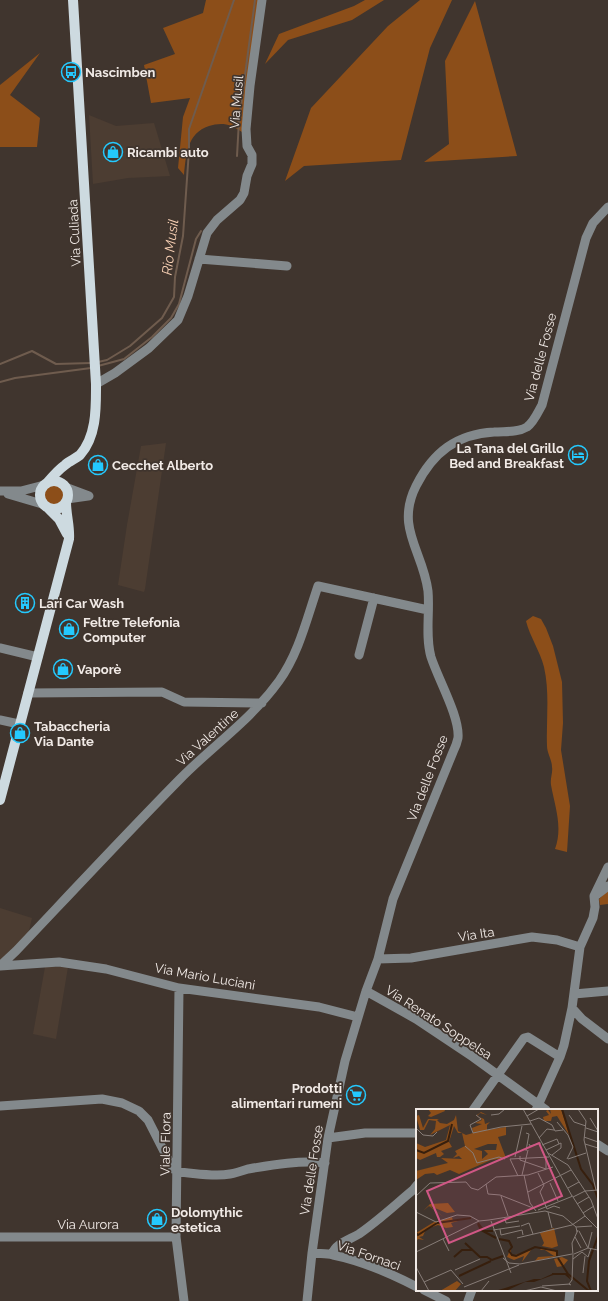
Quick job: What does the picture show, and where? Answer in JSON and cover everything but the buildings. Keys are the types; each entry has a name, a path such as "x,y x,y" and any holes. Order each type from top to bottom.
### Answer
{"main road":[{"name":"Via Culiada","path":"64,485 67,470 86,446 93,429 96,380 73,0"},
{"name":"Via Culiada","path":"46,484 60,469 75,459"},
{"path":"0,800 2,786 69,539 66,513 68,494 64,485 55,481 46,484 40,492 40,496 46,506 59,519 69,539"},
{"path":"46,506 59,508 67,501"}],"street":[{"name":"Via Musil","path":"96,380 115,373 149,348 178,320 188,296 207,233 217,220 240,200 244,193 247,176 252,164 252,155 247,146 246,129 250,86 262,0"},
{"name":"Via delle Fosse","path":"307,1301 328,1138 345,1060 366,991 378,959 393,899 454,752 458,738 457,723 431,657 429,644 428,590 424,572 410,532 408,507 416,486 429,464 448,445 466,436 483,432 516,431 527,426 535,417 542,405 586,238 593,223 608,207"},
{"path":"199,260 287,266"},
{"path":"0,491 21,491 46,484"},
{"path":"64,485 89,496 67,501"},
{"path":"0,491 46,506"},
{"name":"Via Valentine","path":"0,966 22,945 180,779 262,703 280,680 290,662 318,586 428,610"},
{"path":"360,655 374,598"},
{"path":"0,648 38,657"},
{"path":"28,693 162,692 184,702 262,703"},
{"path":"0,720 19,724"},
{"path":"540,1108 568,1032 574,994 578,947 593,918 595,907 594,896 608,867"},
{"path":"594,896 608,886"},
{"name":"Via Ita","path":"378,959 411,958 532,937 557,940 578,947"},
{"name":"Via Mario Luciani","path":"0,966 59,962 106,969 179,988 319,1007 358,1017"},
{"name":"Viale Flora","path":"179,988 178,1172 176,1237 184,1301"},
{"name":"Via Renato Soppelsa","path":"366,991 416,1020 473,1057 540,1108"},
{"path":"574,994 608,991"},
{"path":"572,1008 582,1019 608,1039"},
{"name":"Via Renato Soppelsa","path":"474,1109 524,1038 528,1037 560,1057"},
{"path":"0,1106 102,1099 122,1103 139,1111 148,1120 173,1169 178,1172 218,1175 230,1174 248,1169 300,1162 325,1163"},
{"path":"328,1138 365,1133 416,1133"},
{"path":"598,1145 608,1151"},
{"path":"332,1254 335,1247 358,1235 413,1190 416,1186"},
{"name":"Via Aurora","path":"0,1237 176,1237"},
{"name":"Via Fornaci","path":"312,1253 332,1254 360,1262 393,1275 416,1286"},
{"path":"426,1291 446,1301"},
{"path":"468,1301 472,1291"},
{"path":"569,1301 570,1291"}],"shaded area":[{"path":"206,0 259,0 244,133 223,124 212,125 202,129 192,139 189,146 184,175 178,168 183,117 190,98 151,103 144,65 175,54 163,28 203,13"},
{"path":"365,0 384,0 352,20 288,40 265,64 279,34 354,6"},
{"path":"420,0 452,0 430,48 401,160 304,166 285,181 311,108 388,26"},
{"path":"475,1 517,156 424,162 449,144 445,61"},
{"path":"40,53 10,95 40,118 37,147 0,147 0,85"},
{"path":"89,115 116,126 154,123 170,176 128,178 93,184"},
{"path":"166,443 144,592 118,585 141,446"},
{"path":"54,482 63,486 67,495 63,504 54,508 45,504 41,495 45,486"},
{"path":"533,616 541,619 546,628 553,646 562,682 563,723 561,750 570,806 567,852 555,849 558,825 551,785 552,764 547,749 546,677 542,661 526,621"},
{"path":"608,890 608,904 600,905 599,899"},
{"path":"0,908 32,918 27,939 0,963"},
{"path":"45,967 68,967 56,1039 33,1034"}],"waterway":[{"name":"Rio Musil","path":"98,362 107,360 130,346 162,318 174,297 175,277 183,236 189,129 234,0"},
{"path":"237,156 239,120 255,0"},
{"path":"98,366 124,359 152,337 171,318 179,304 196,239 201,231"},
{"name":"Rio Musil","path":"0,364 32,351 56,364 91,363"},
{"path":"0,382 15,378 91,368"}],"place":[{"name":"Nascimben","path":"71,72"},
{"name":"Ricambi auto","path":"113,152"},
{"name":"La Tana del Grillo Bed and Breakfast","path":"578,455"},
{"name":"Cecchet Alberto","path":"98,465"},
{"name":"Lari Car Wash","path":"25,603"},
{"name":"Feltre Telefonia Computer","path":"69,629"},
{"name":"Vaporè","path":"63,669"},
{"name":"Tabaccheria Via Dante","path":"20,733"},
{"name":"Prodotti alimentari rumeni","path":"356,1095"},
{"name":"Dolomythic estetica","path":"157,1219"}]}
